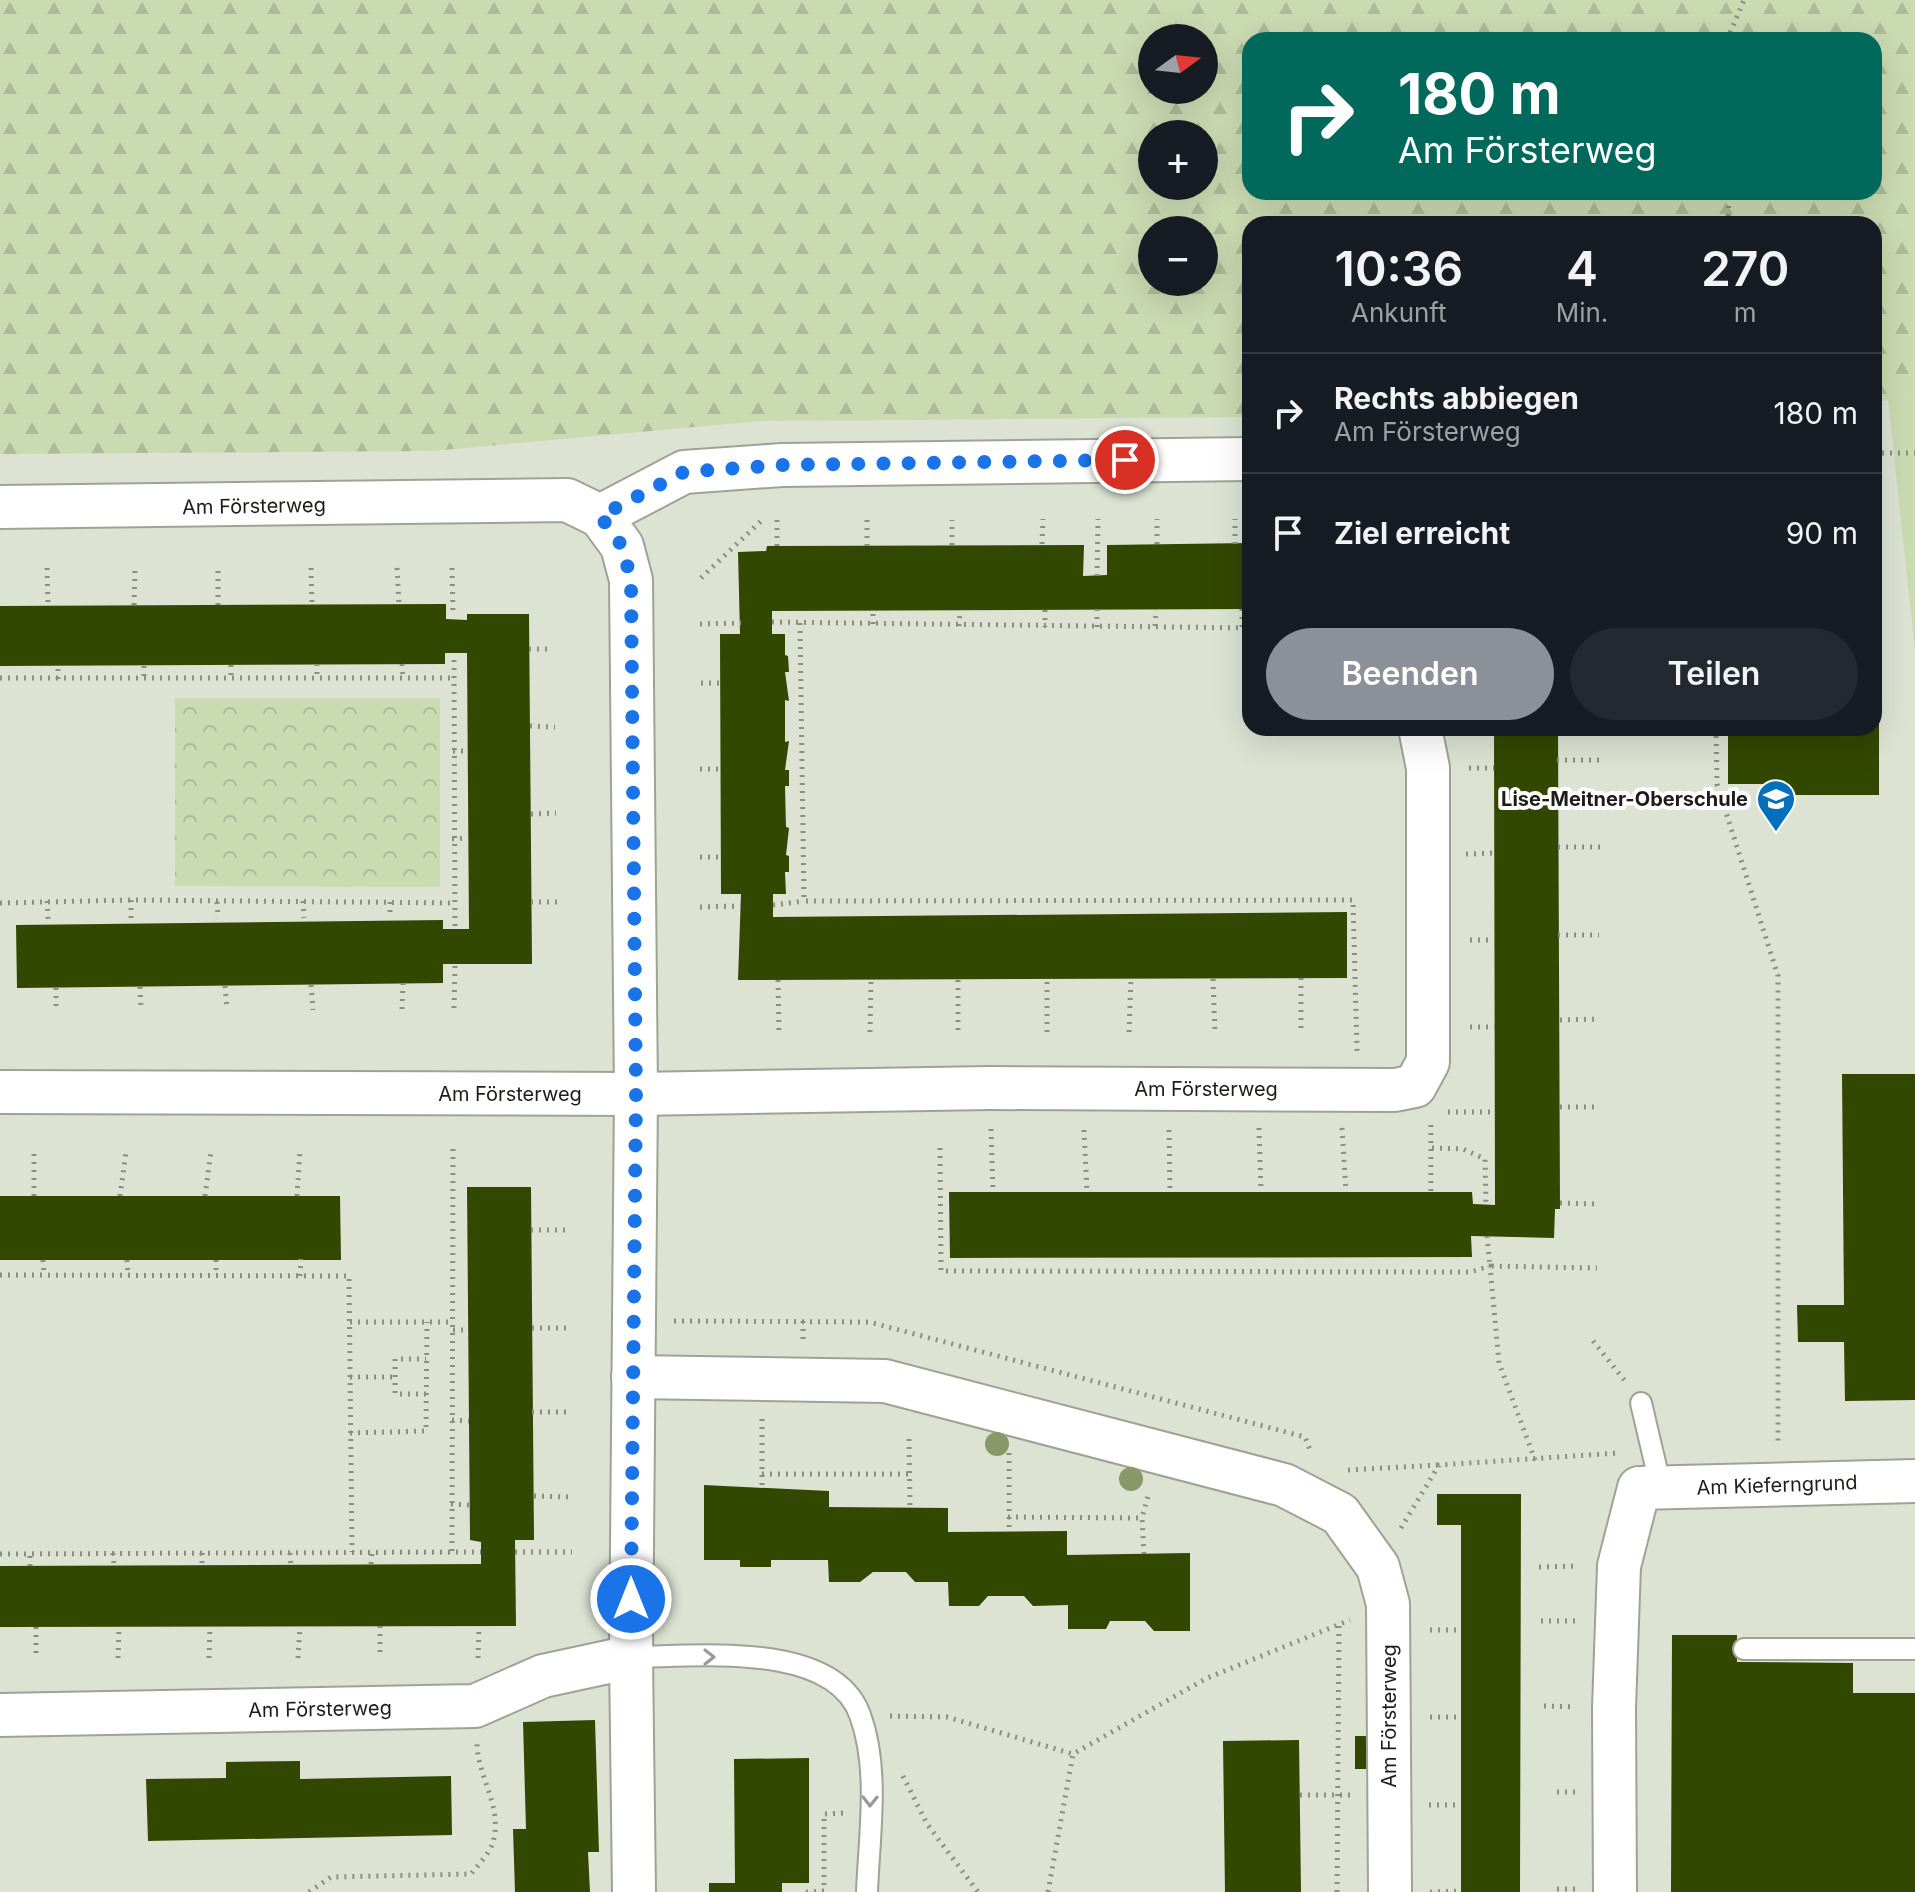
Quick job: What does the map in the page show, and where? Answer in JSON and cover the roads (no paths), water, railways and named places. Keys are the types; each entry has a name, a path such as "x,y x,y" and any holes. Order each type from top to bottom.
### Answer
{"street":[{"path":"634,1892 631,1657 636,1094 631,580 622,546 600,516 684,472 782,465 1242,459"},
{"name":"Am Försterweg","path":"0,507 567,500 600,516"},
{"name":"Am Försterweg","path":"0,1092 636,1094 990,1088 1395,1090 1415,1086 1428,1062 1428,768 1422,736"},
{"name":"Am Försterweg","path":"633,1377 885,1381 1284,1485 1340,1514 1383,1586 1390,1892"},
{"path":"1615,1892 1614,1708 1619,1566 1651,1475"},
{"name":"Am Kieferngrund","path":"1651,1475 1778,1485 1915,1481"},
{"name":"Am Försterweg","path":"0,1715 475,1706 543,1676 631,1657"}],"lane":[{"path":"1641,1403 1651,1475"},
{"path":"1744,1649 1915,1649"},
{"path":"631,1657 758,1656 820,1672 847,1691 861,1715 870,1768 867,1892"}],"place":[{"name":"Lise-Meitner-Oberschule","path":"1776,833"}]}
